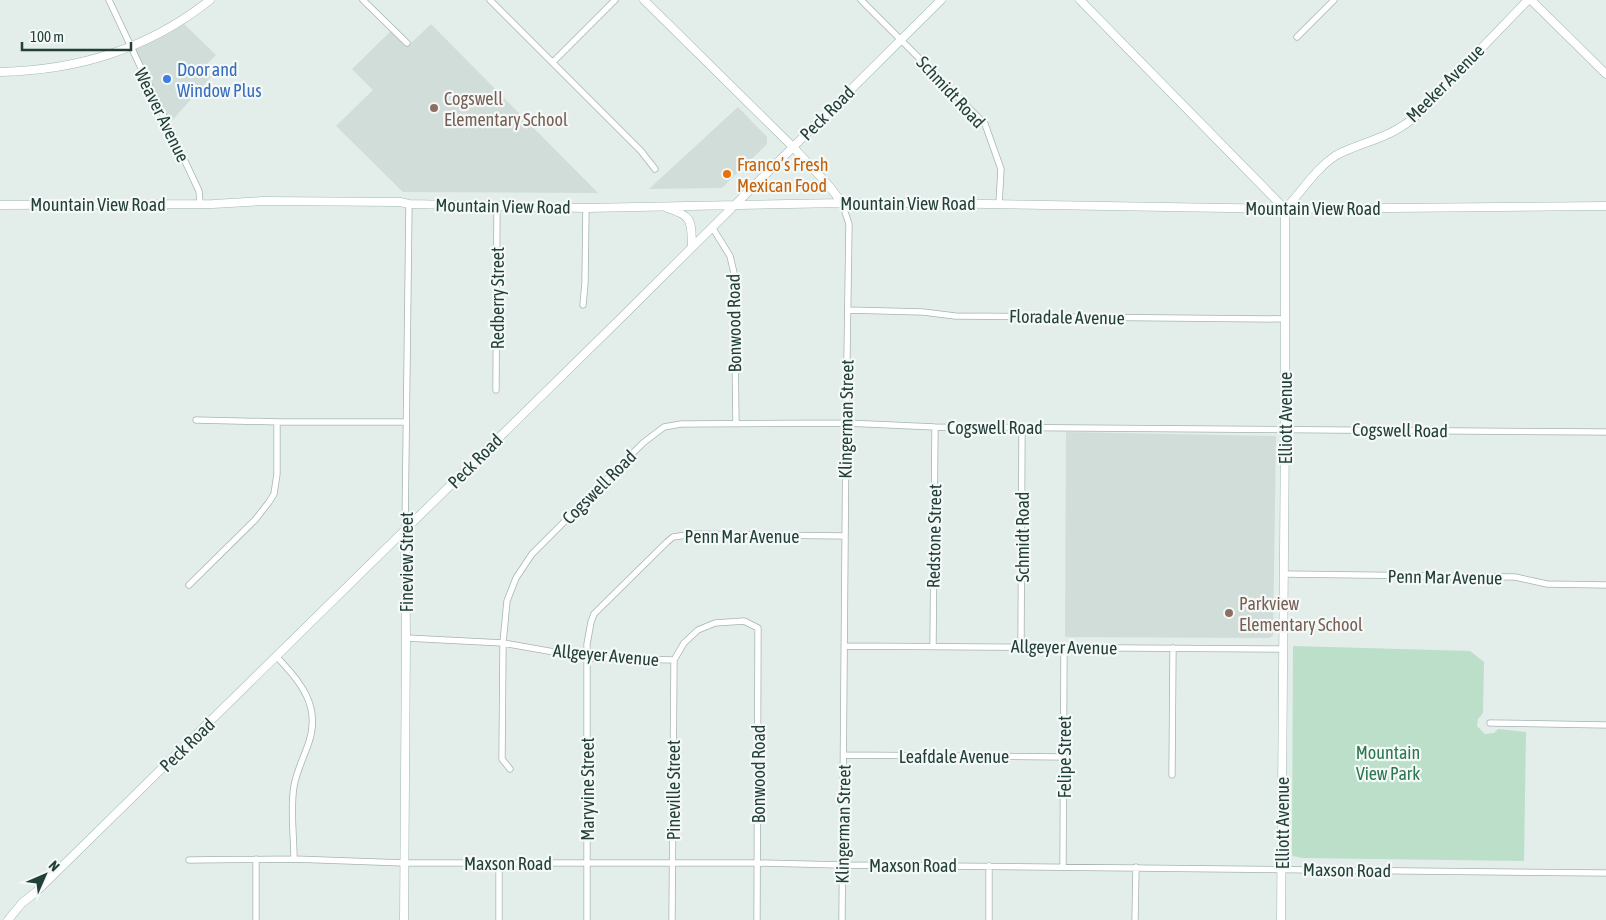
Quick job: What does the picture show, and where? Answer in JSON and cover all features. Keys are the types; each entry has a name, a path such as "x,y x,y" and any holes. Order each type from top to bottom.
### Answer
{"street":[{"name":"Weaver Avenue","path":"108,0 198,191 200,204"},
{"path":"0,72 50,69 76,64 130,48 172,28 210,0"},
{"path":"364,0 406,43"},
{"path":"490,0 641,151 655,169"},
{"path":"553,62 615,0"},
{"name":"Klingerman Street","path":"644,0 793,147 830,187 842,203 849,224 842,920"},
{"name":"Schmidt Road","path":"861,0 986,124 1001,169 999,204"},
{"name":"Peck Road","path":"8,920 13,913 277,657 941,0"},
{"path":"1080,0 1284,209"},
{"path":"1297,37 1334,0"},
{"path":"1530,0 1606,74"},
{"name":"Meeker Avenue","path":"1284,209 1298,196 1318,169 1336,156 1395,131 1415,117 1530,0"},
{"name":"Mountain View Road","path":"0,205 200,204 263,201 400,202 409,204 586,208 842,203 1284,209 1606,206"},
{"name":"Fineview Street","path":"404,920 405,530 409,204"},
{"name":"Redberry Street","path":"496,390 497,206"},
{"path":"658,206 688,217 691,223 692,247"},
{"path":"583,305 586,208"},
{"name":"Elliott Avenue","path":"1281,920 1285,429 1284,209"},
{"name":"Bonwood Road","path":"712,227 730,256 734,273 736,424"},
{"name":"Floradale Avenue","path":"848,310 923,312 955,316 1285,319"},
{"path":"196,420 406,422"},
{"path":"189,585 255,520 274,494 277,422"},
{"name":"Cogswell Road","path":"503,644 507,601 516,578 532,554 643,443 664,427 672,424 846,423 935,426 1606,432"},
{"name":"Redstone Street","path":"933,646 935,426"},
{"name":"Schmidt Road","path":"1021,646 1022,427"},
{"name":"Penn Mar Avenue","path":"588,658 587,644 594,614 673,537 686,534 845,536"},
{"name":"Penn Mar Avenue","path":"1284,574 1515,578 1547,584 1606,585"},
{"name":"Allgeyer Avenue","path":"406,638 503,644 588,658 674,660 684,643 698,630 715,623 744,621 758,628"},
{"name":"Bonwood Road","path":"757,920 758,628"},
{"path":"503,644 502,759 510,769"},
{"name":"Allgeyer Avenue","path":"845,646 1283,649"},
{"name":"Felipe Street","path":"1063,867 1064,647"},
{"path":"1172,775 1173,648"},
{"path":"277,657 295,676 308,697 312,720 312,732 298,767 292,798 294,859"},
{"name":"Maryvine Street","path":"587,920 588,658"},
{"name":"Pineville Street","path":"672,920 674,660"},
{"path":"1490,724 1606,725"},
{"name":"Leafdale Avenue","path":"844,756 1064,756"},
{"path":"256,859 256,920"},
{"name":"Maxson Road","path":"189,860 294,859 404,863 758,863 1606,873"},
{"path":"499,863 499,920"},
{"path":"989,866 989,920"},
{"path":"1135,920 1136,867"},
{"path":"0,919 13,913"}],"shaded area":[{"path":"183,23 216,55 203,68 211,77 168,125 132,49 169,32"},
{"name":"Cogswell Elementary School","path":"431,24 598,193 403,192 336,126 373,90 352,69 392,30 408,46"},
{"path":"738,107 767,137 767,144 722,188 649,189"},
{"path":"1066,432 1276,436 1273,636 1269,638 1065,637"}],"green space":[{"name":"Mountain View Park","path":"1293,646 1470,651 1484,662 1483,713 1478,719 1477,726 1485,734 1494,733 1498,729 1526,732 1524,861 1302,858 1293,856"}],"place":[{"name":"Door and Window Plus","path":"167,79"},
{"name":"Cogswell Elementary School","path":"434,108"},
{"name":"Franco’s Fresh Mexican Food","path":"727,174"},
{"name":"Parkview Elementary School","path":"1229,613"}]}
